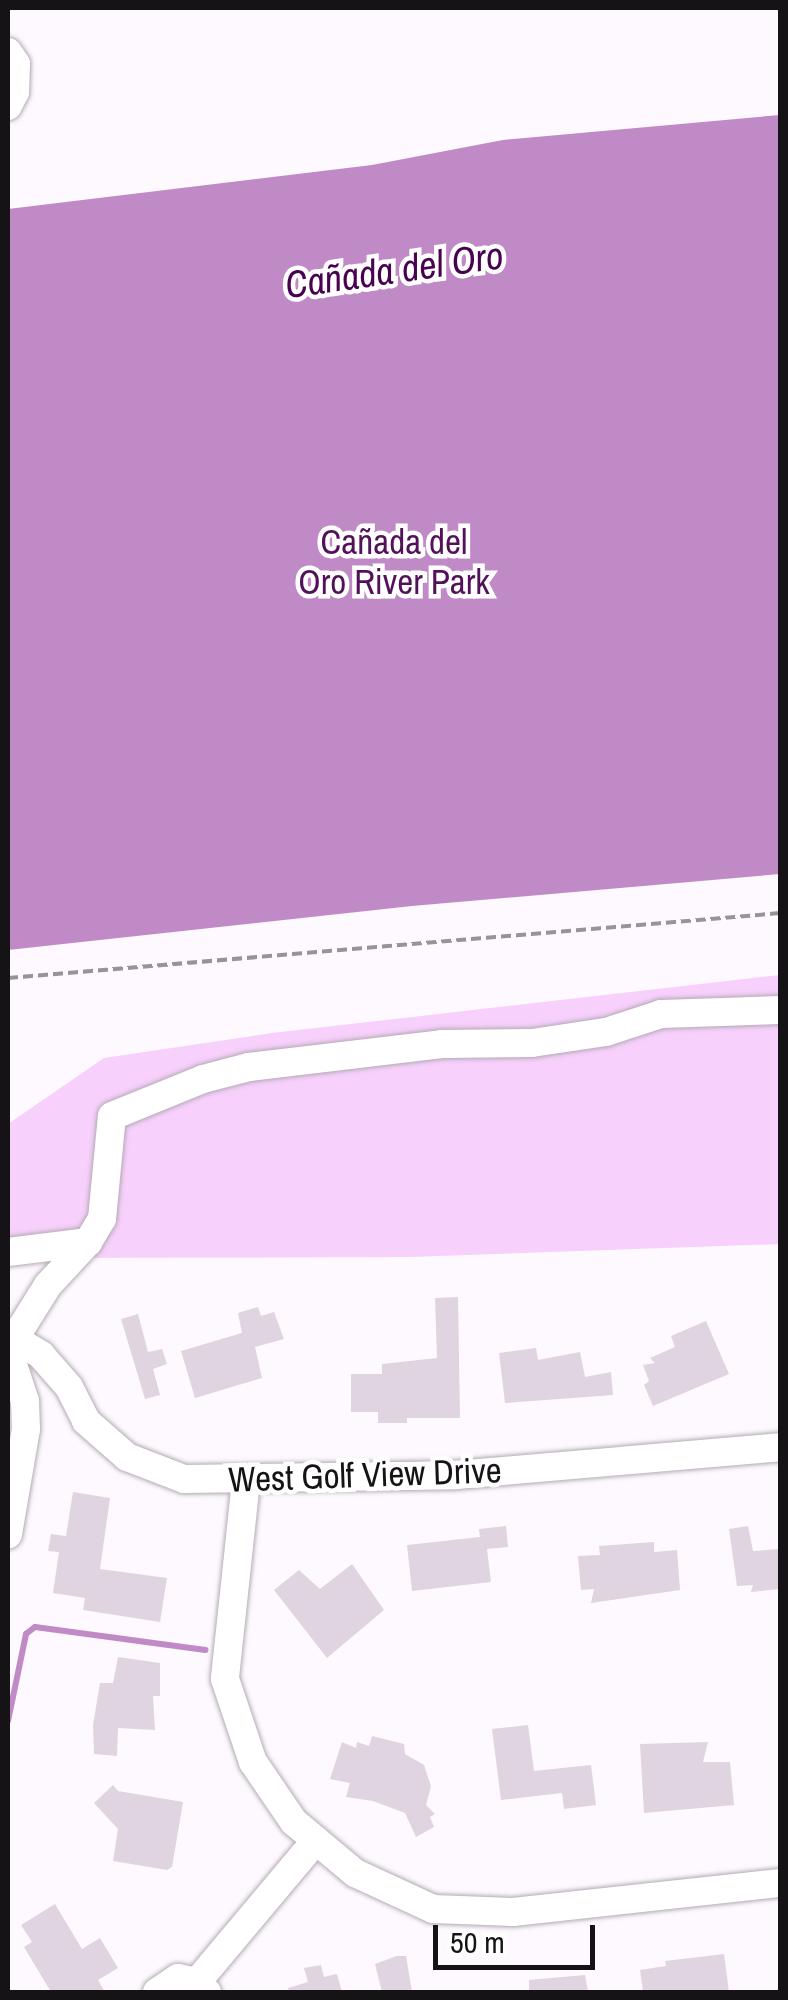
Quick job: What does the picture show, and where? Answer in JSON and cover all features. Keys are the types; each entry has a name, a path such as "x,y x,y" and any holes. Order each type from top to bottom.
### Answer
{"street":[{"path":"8,52 16,64 15,92 8,106"},
{"path":"8,1534 26,1430 25,1401 9,1343 24,1328 48,1285 88,1242 102,1220 112,1116 203,1080 250,1067 442,1044 532,1044 606,1032 661,1014 780,1010"},
{"path":"8,1252 88,1242"},
{"name":"West Golf View Drive","path":"9,1343 41,1355 69,1387 86,1422 127,1457 184,1479 456,1475 780,1446"},
{"path":"246,1481 225,1680 253,1762 294,1822 355,1873 434,1909 513,1912 780,1883"},
{"path":"156,1992 178,1978 202,1988 316,1840"}],"path":[{"path":"8,978 780,912"}],"shaded area":[{"path":"780,975 780,1244 409,1257 8,1258 8,1124 104,1058 272,1033"}],"water":[{"name":"Cañada del Oro River Park","path":"780,115 780,874 412,906 8,950 8,209 372,165 503,140"}],"building":[{"path":"458,1297 460,1418 407,1418 407,1423 378,1423 378,1412 351,1412 351,1374 382,1374 382,1364 437,1358 435,1298"},
{"path":"258,1307 261,1316 274,1312 284,1339 255,1347 262,1378 195,1398 181,1351 242,1333 238,1313"},
{"path":"138,1314 148,1352 162,1349 167,1364 153,1369 160,1395 145,1399 121,1319"},
{"path":"706,1321 729,1374 653,1406 644,1385 649,1381 643,1365 655,1363 650,1358 675,1347 671,1336"},
{"path":"536,1348 538,1360 580,1352 585,1377 611,1372 613,1395 505,1403 499,1353"},
{"path":"73,1492 110,1498 100,1569 167,1578 160,1622 83,1610 85,1598 53,1593 59,1552 48,1551 51,1534 66,1536"},
{"path":"506,1526 508,1547 487,1549 491,1582 412,1591 407,1545 480,1537 479,1529"},
{"path":"748,1526 753,1551 780,1549 780,1589 751,1592 753,1585 737,1586 729,1529"},
{"path":"654,1542 654,1552 677,1550 680,1590 591,1603 594,1589 581,1590 578,1556 600,1555 599,1546"},
{"path":"352,1564 384,1610 327,1658 274,1590 299,1570 320,1589"},
{"path":"118,1657 160,1663 160,1696 153,1696 155,1730 118,1728 117,1756 94,1754 93,1725 100,1683 113,1683"},
{"path":"528,1725 534,1771 591,1765 596,1805 564,1809 562,1793 501,1800 492,1729"},
{"path":"372,1736 404,1744 405,1754 424,1765 431,1786 426,1805 435,1814 430,1817 434,1827 416,1837 405,1813 373,1801 346,1797 350,1783 330,1779 342,1742 356,1748 357,1742 369,1746"},
{"path":"708,1742 703,1762 730,1762 734,1805 644,1813 640,1744"},
{"path":"113,1785 118,1791 183,1802 172,1867 167,1870 113,1861 118,1829 94,1803"},
{"path":"55,1904 82,1949 100,1938 118,1968 98,1980 105,1992 51,1992 24,1947 32,1942 21,1925"},
{"path":"724,1954 729,1992 643,1992 640,1970 666,1966 665,1961"},
{"path":"406,1956 412,1992 382,1992 375,1964"},
{"path":"321,1965 324,1977 337,1974 342,1992 289,1992 288,1988 308,1982 304,1968"},
{"path":"585,1975 588,1992 529,1992 529,1980"}],"waterway":[{"path":"8,1721 26,1634 35,1627 205,1650"}],"water label":[{"name":"Cañada del Oro","path":"394,270"}]}
